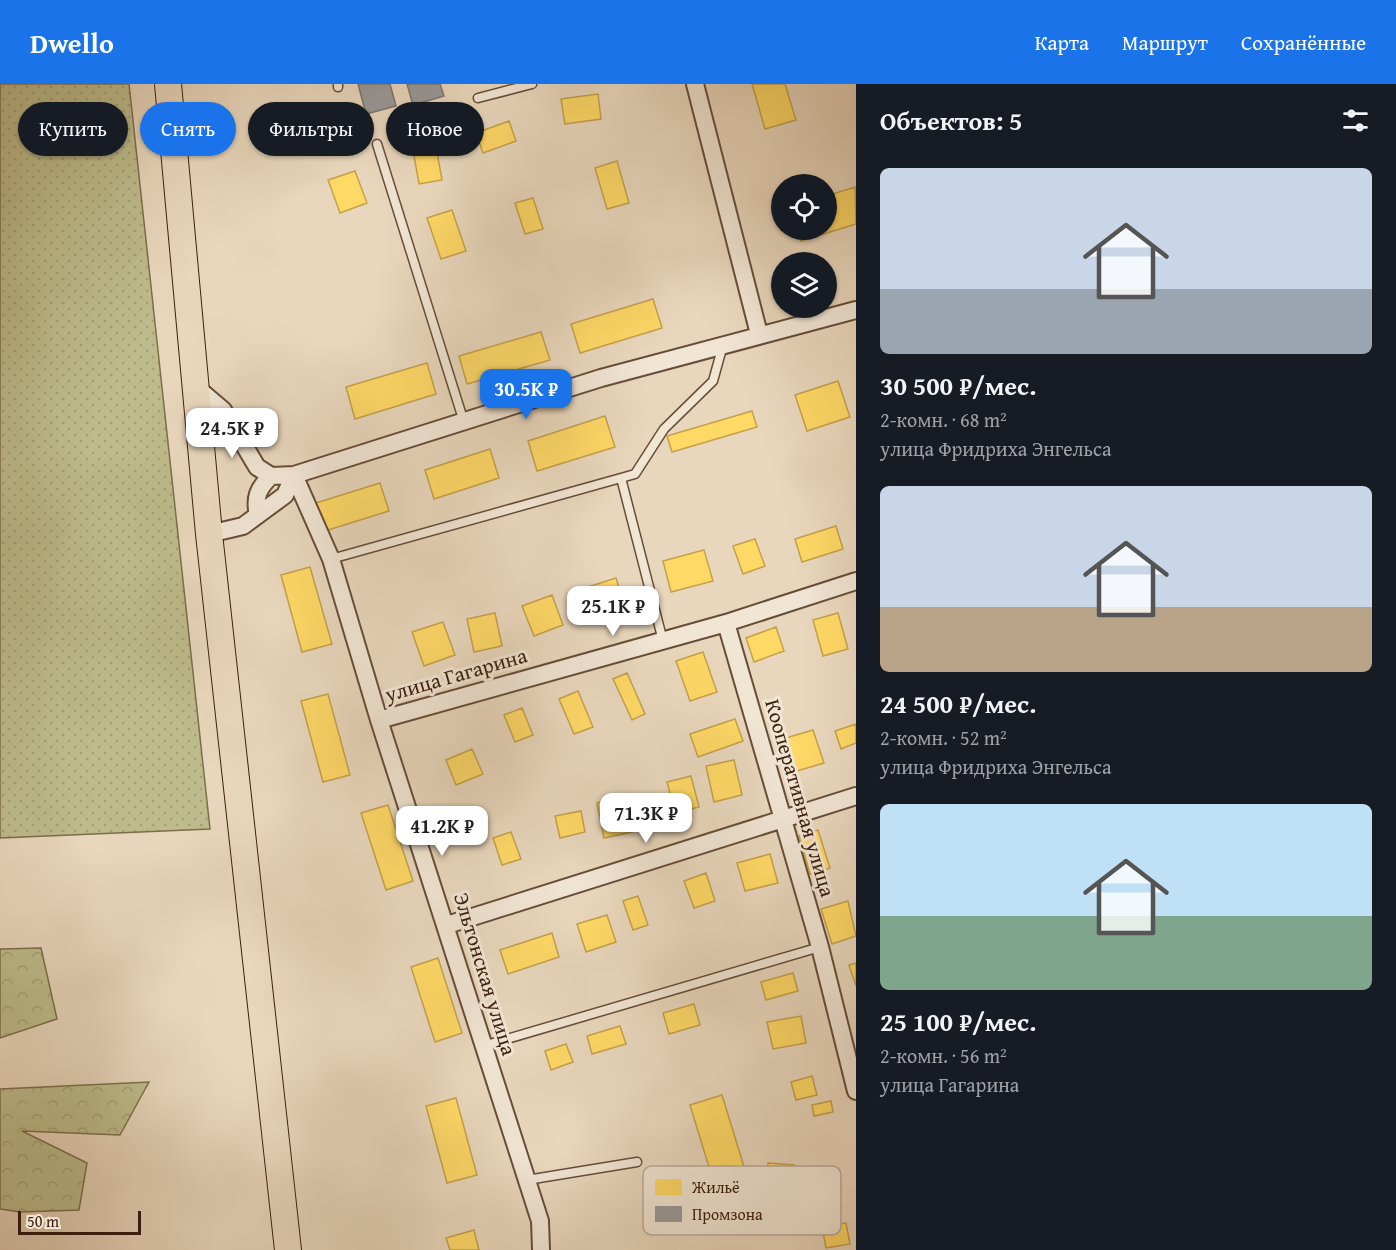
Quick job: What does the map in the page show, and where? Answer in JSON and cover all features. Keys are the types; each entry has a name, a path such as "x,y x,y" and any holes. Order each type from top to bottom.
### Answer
{"main road":[{"path":"168,84 209,534 288,1250"}],"street":[{"path":"694,84 759,334"},
{"path":"196,387 223,410 257,467 271,476 294,475 463,419 759,334 856,310"},
{"path":"209,534 243,526 285,495 294,475"},
{"name":"Эльтонская улица","path":"294,475 331,559 379,720 447,925 483,1046 540,1221 541,1250"},
{"path":"258,515 257,495 261,485 271,476"},
{"name":"улица Гагарина","path":"379,720 726,623 856,581"},
{"name":"Кооперативная улица","path":"726,623 820,947 856,1091"},
{"path":"447,925 856,796"}],"lane":[{"path":"478,98 532,84"},
{"path":"377,144 463,419"},
{"path":"331,559 635,474 664,429 713,381 724,345"},
{"path":"621,478 663,641"},
{"path":"483,1046 820,947"},
{"path":"527,1179 637,1162"}],"green space":[{"path":"0,84 129,84 210,829 0,838"},
{"path":"41,948 57,1019 0,1038 0,949"},
{"path":"149,1082 120,1135 22,1131 87,1163 79,1210 20,1212 0,1209 0,1089"}],"building: Жильё":[{"path":"752,84 785,84 796,120 765,129"},
{"path":"598,94 601,119 565,124 561,99"},
{"path":"509,121 516,141 484,153 484,130"},
{"path":"414,156 438,156 442,180 419,184"},
{"path":"617,161 629,203 607,209 595,168"},
{"path":"355,171 367,203 340,213 328,180"},
{"path":"855,187 856,224 837,230 837,193"},
{"path":"533,198 543,229 525,234 515,203"},
{"path":"452,210 466,251 441,259 427,218"},
{"path":"653,299 662,328 580,353 571,324"},
{"path":"541,332 550,360 467,384 459,356"},
{"path":"427,363 436,394 355,419 346,387"},
{"path":"838,381 850,417 807,431 795,395"},
{"path":"752,411 757,427 672,452 667,436"},
{"path":"605,416 615,447 537,471 528,441"},
{"path":"490,449 499,478 434,499 425,470"},
{"path":"380,483 389,511 325,531 316,503"},
{"path":"836,526 843,549 802,562 795,539"},
{"path":"755,539 765,566 743,574 733,546"},
{"path":"704,550 713,581 671,592 663,561"},
{"path":"310,567 332,644 302,652 281,575"},
{"path":"616,578 625,608 594,618 585,588"},
{"path":"552,595 563,625 534,636 522,606"},
{"path":"495,613 502,646 474,652 467,619"},
{"path":"838,613 848,649 823,656 813,620"},
{"path":"443,622 455,655 424,666 412,632"},
{"path":"776,627 784,651 754,662 746,638"},
{"path":"703,652 717,692 690,701 676,661"},
{"path":"627,673 645,714 632,720 613,679"},
{"path":"578,691 593,727 574,734 559,699"},
{"path":"328,694 350,775 323,782 301,701"},
{"path":"522,708 533,735 515,742 504,715"},
{"path":"735,719 743,741 698,757 690,734"},
{"path":"856,724 856,743 841,749 835,731"},
{"path":"813,730 824,763 790,773 779,740"},
{"path":"472,749 483,774 456,785 446,760"},
{"path":"734,760 742,795 714,802 706,766"},
{"path":"691,776 699,807 675,813 667,782"},
{"path":"624,797 632,832 604,838 597,803"},
{"path":"388,805 413,881 386,890 361,813"},
{"path":"581,811 585,832 560,838 555,816"},
{"path":"818,830 830,868 810,874 799,836"},
{"path":"511,832 521,859 502,865 493,838"},
{"path":"770,854 778,883 745,891 737,863"},
{"path":"706,873 715,901 694,908 684,881"},
{"path":"638,896 648,925 633,930 623,901"},
{"path":"848,901 856,936 832,944 821,909"},
{"path":"607,915 616,942 586,952 577,924"},
{"path":"552,933 559,957 508,974 500,950"},
{"path":"438,958 462,1033 435,1042 411,967"},
{"path":"856,963 856,986 849,965"},
{"path":"793,973 798,991 766,1000 761,982"},
{"path":"694,1004 700,1025 669,1034 663,1013"},
{"path":"801,1016 806,1043 773,1049 767,1022"},
{"path":"620,1026 626,1044 592,1054 587,1036"},
{"path":"566,1044 573,1062 551,1070 545,1051"},
{"path":"812,1076 817,1095 796,1100 791,1082"},
{"path":"722,1095 744,1166 709,1166 690,1105"},
{"path":"456,1098 477,1175 447,1183 426,1106"},
{"path":"831,1101 833,1112 814,1116 812,1105"},
{"path":"768,1163 794,1165 794,1166 768,1166"},
{"path":"846,1223 850,1244 826,1248 824,1235 841,1235 841,1224"},
{"path":"474,1230 479,1250 450,1250 446,1238"}],"building: Промзона":[{"path":"358,84 390,84 395,102 386,102 386,109 374,112 374,102 363,102"},
{"path":"407,84 440,84 444,96 423,102 412,102"}]}
